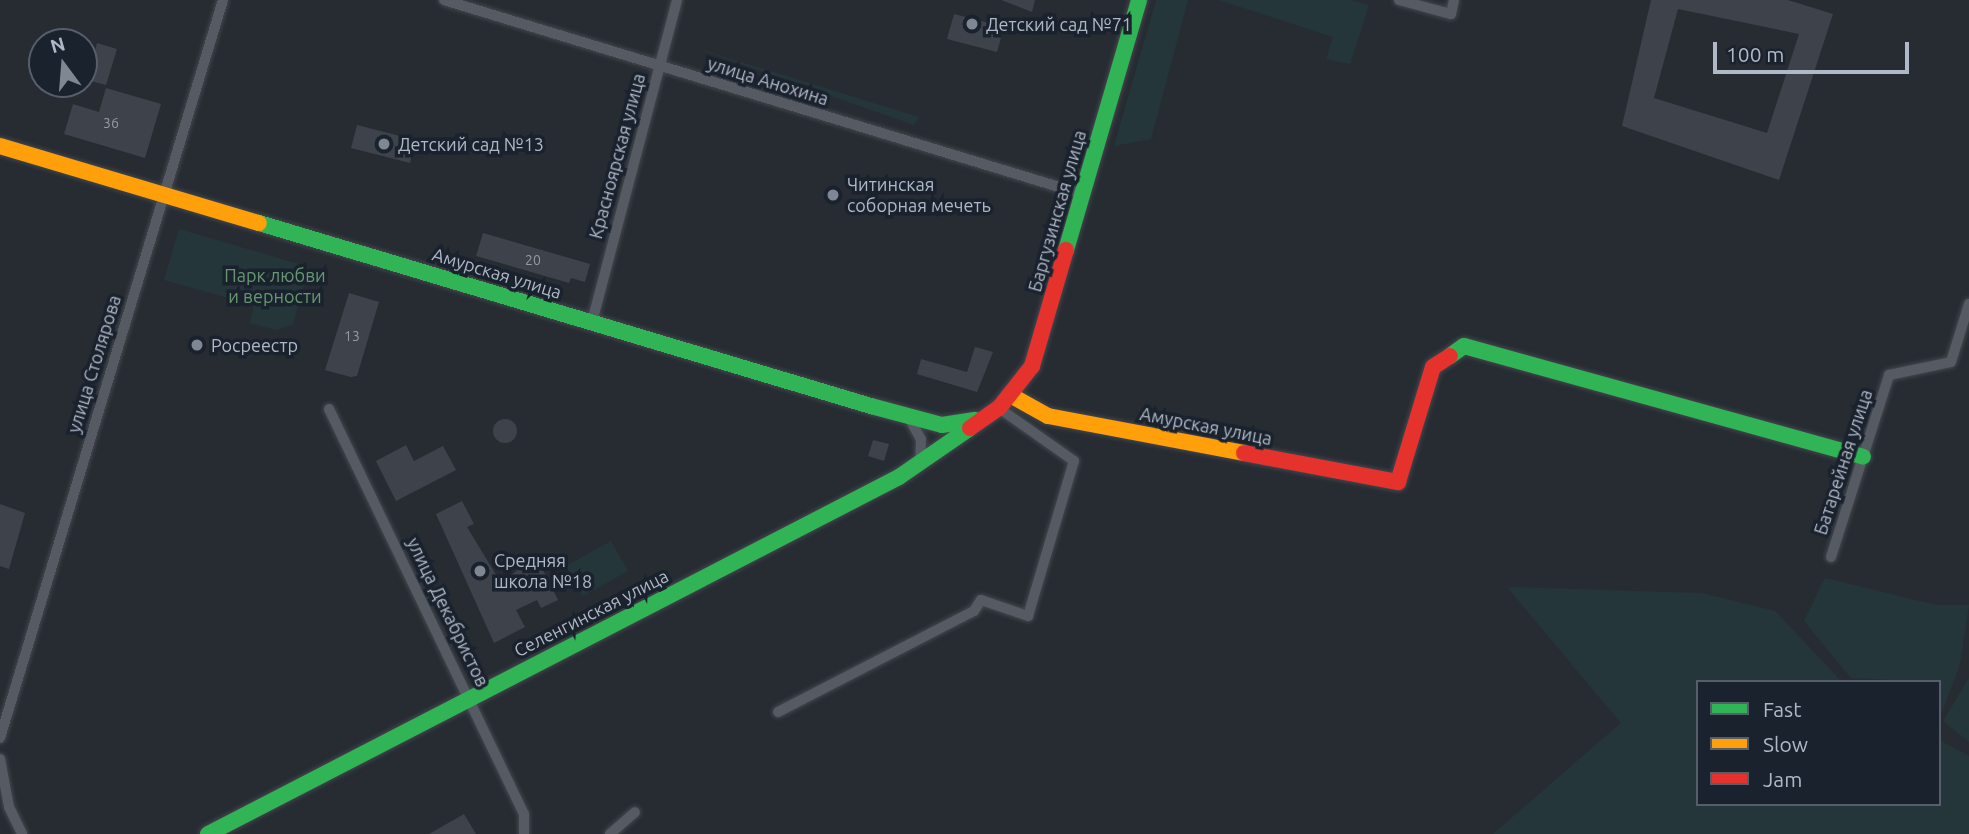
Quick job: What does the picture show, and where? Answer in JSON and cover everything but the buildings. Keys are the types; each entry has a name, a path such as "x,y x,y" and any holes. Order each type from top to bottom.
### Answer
{"street":[{"name":"улица Столярова","path":"0,738 223,0"},
{"name":"улица Анохина","path":"444,0 1082,194"},
{"name":"Красноярская улица","path":"592,322 677,0"},
{"name":"Баргузинская улица","path":"985,417 1012,396 1032,366 1139,0"},
{"path":"1399,0 1451,14 1454,0"},
{"name":"Амурская улица","path":"0,146 908,416 942,425 985,417"},
{"name":"Батарейная улица","path":"1831,557 1889,375 1951,362 1969,304"},
{"name":"Амурская улица","path":"1012,396 1048,416 1398,482 1433,367 1464,346 1863,457"},
{"path":"778,712 974,611 981,600 1028,616 1074,461 999,408"},
{"name":"улица Декабристов","path":"329,409 470,697 524,814 524,834"},
{"path":"908,416 921,439 920,462"},
{"name":"Селенгинская улица","path":"208,834 920,462 985,417"},
{"path":"0,760 9,807 22,834"},
{"path":"610,834 635,812"}],"green space":[{"path":"1156,0 1188,0 1151,139 1114,146"},
{"path":"1219,0 1351,0 1369,5 1350,64 1326,59 1333,37"},
{"path":"689,46 919,117 914,125"},
{"name":"Парк любви и верности","path":"179,229 309,267 293,324 277,330 250,323 254,305 164,280"},
{"path":"611,541 628,571 583,596 566,566"},
{"path":"1825,578 1936,605 1969,605 1960,664 1941,714 1941,680 1851,678 1804,621"},
{"path":"1507,587 1701,593 1775,611 1840,680 1696,680 1696,806 1941,806 1941,741 1969,756 1969,834 1493,834 1621,723"},
{"path":"1969,678 1969,742 1943,721"}],"traffic: fast":[{"path":"1066,250 1139,0"},
{"path":"259,223 871,406 942,425 975,420"},
{"path":"1450,356 1464,346 1863,457"},
{"path":"208,834 899,477 970,428"}],"traffic: slow":[{"path":"0,146 259,223"},
{"path":"1012,396 1048,416 1244,453"}],"traffic: jam":[{"path":"970,428 999,408 1032,366 1066,250"},
{"path":"1244,453 1398,482 1433,367 1450,356"}],"place":[{"name":"Детский сад №71","path":"972,24"},
{"name":"Детский сад №13","path":"384,144"},
{"name":"Читинская соборная мечеть","path":"833,195"},
{"name":"Росреестр","path":"197,345"},
{"name":"Средняя школа №18","path":"480,571"}]}
